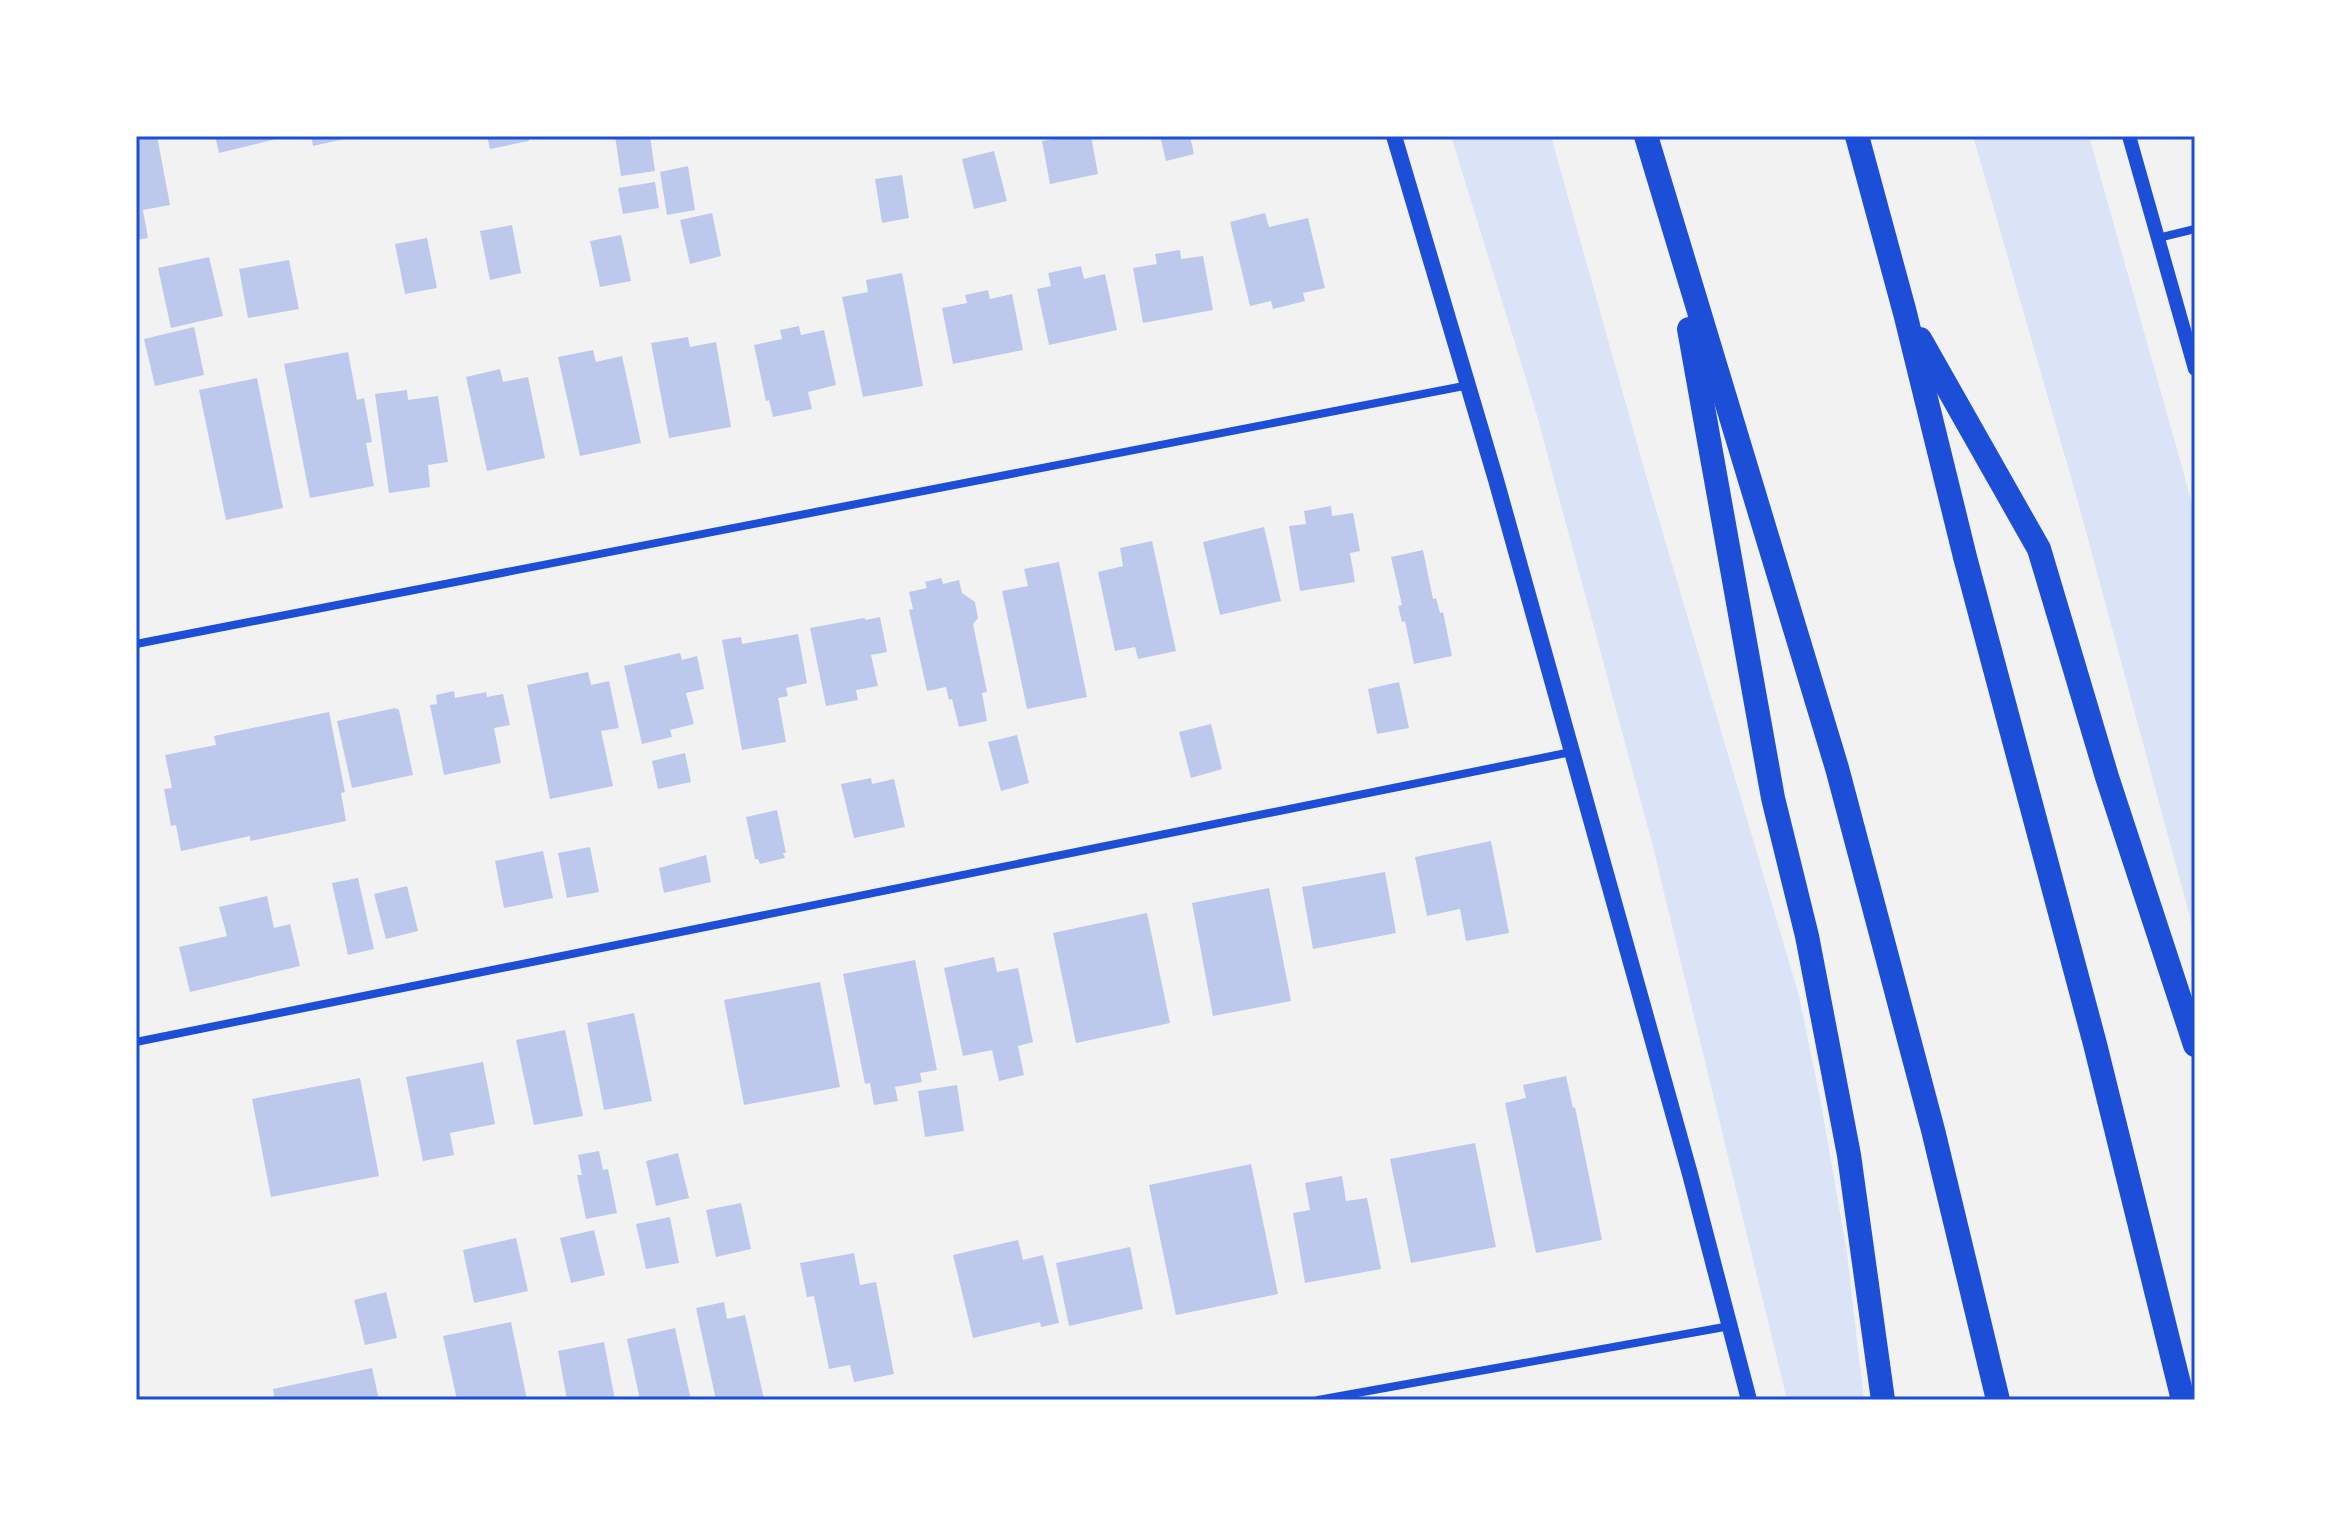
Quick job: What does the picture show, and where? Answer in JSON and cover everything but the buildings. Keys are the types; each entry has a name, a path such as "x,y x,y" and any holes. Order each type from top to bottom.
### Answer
{"highway":[{"path":"1646,136 1837,768 1933,1130 1998,1400"},
{"path":"1857,136 1905,313 1965,557 2099,1058 2183,1400"},
{"path":"1670,220 1773,798 1807,936 1849,1155 1883,1400"},
{"path":"1905,313 2039,549 2111,790 2195,1045"}],"main road":[{"path":"1394,136 1469,385 1731,1325 1749,1400"}],"street":[{"path":"2129,136 2195,369"},
{"path":"2158,238 2195,229"},
{"path":"136,644 1469,385"},
{"path":"136,1042 1571,752"},
{"path":"1318,1400 1731,1325"}],"shaded area":[{"path":"1451,136 1551,136 1645,472 1799,996 1847,1253 1864,1400 1787,1400 1653,847 1534,405"},
{"path":"1973,136 2089,136 2182,467 2195,516 2195,936 2078,502"}]}
